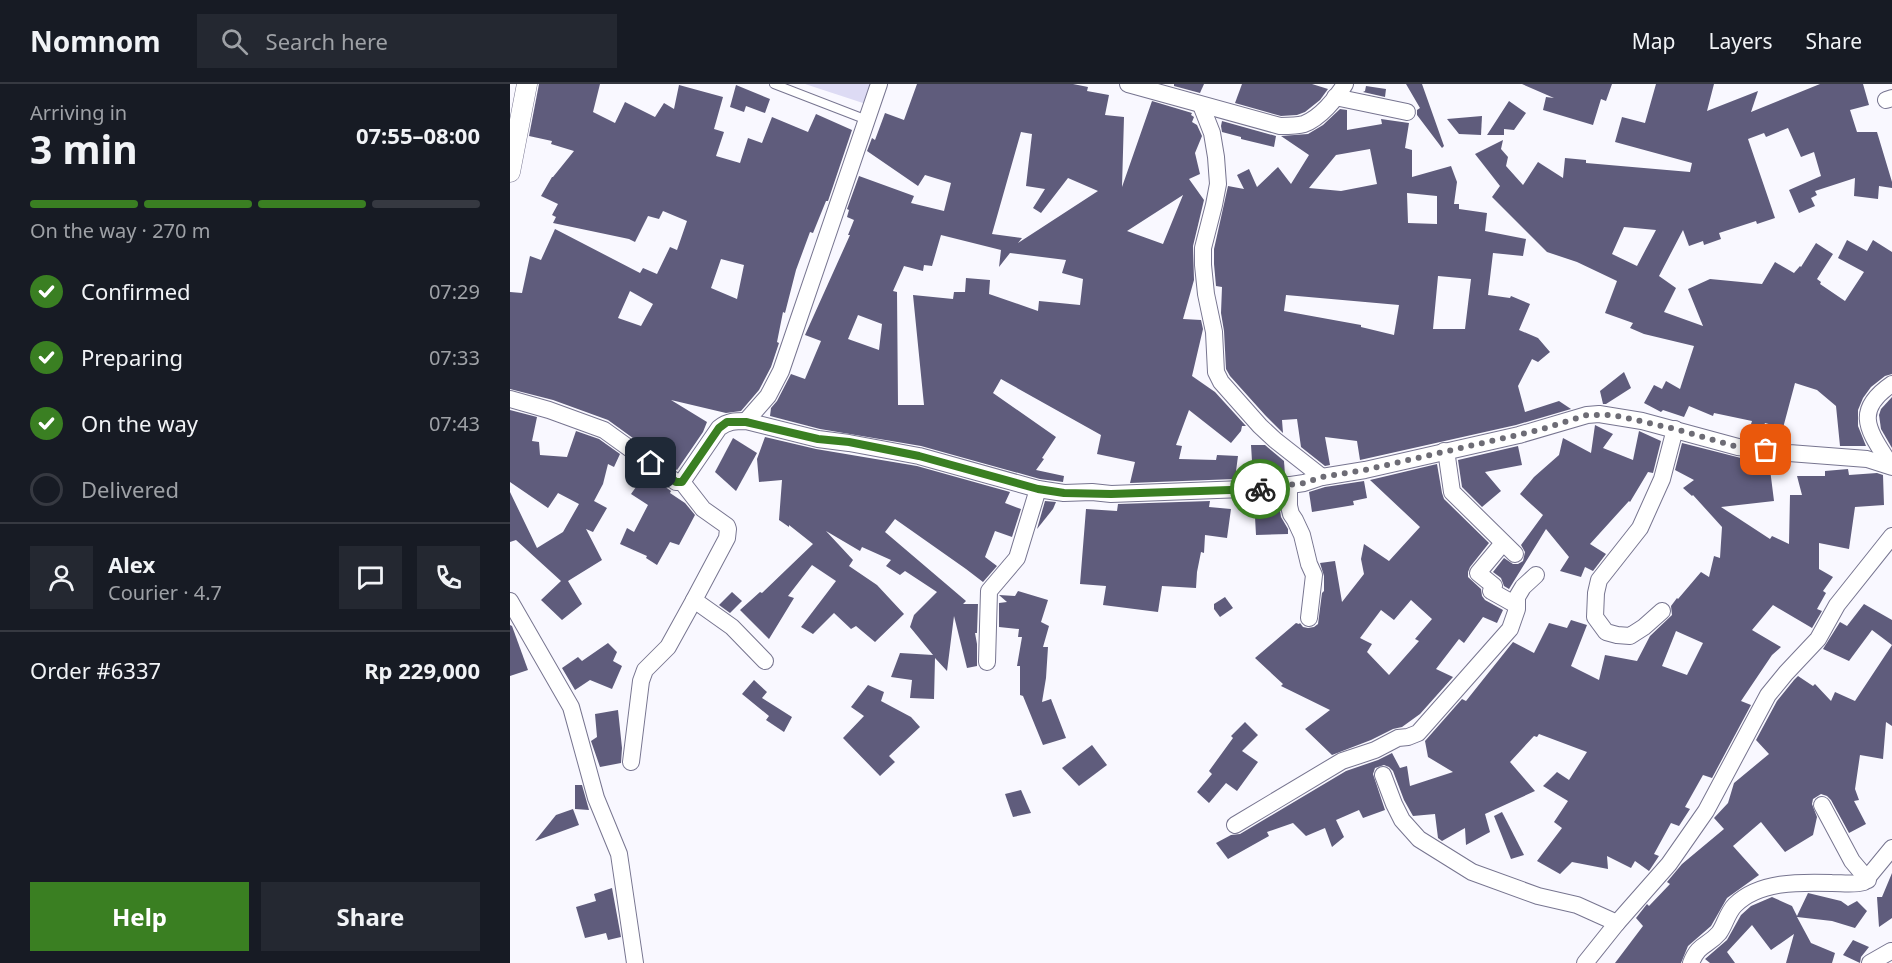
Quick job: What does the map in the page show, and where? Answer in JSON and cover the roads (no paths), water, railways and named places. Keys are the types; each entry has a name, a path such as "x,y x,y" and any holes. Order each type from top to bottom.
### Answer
{"street":[{"path":"510,172 527,84"},
{"path":"746,422 768,396 781,371 879,84"},
{"path":"1128,84 1280,126 1298,126 1306,123 1319,115 1340,90 1407,112"},
{"path":"1201,105 1212,133 1218,184 1203,248 1206,294 1214,332 1216,372 1221,382 1260,426 1322,477"},
{"path":"1891,466 1869,431 1867,418 1874,398 1892,384"},
{"path":"510,399 604,429 635,450 666,476 676,482 682,482"},
{"path":"682,482 719,428 727,422 746,422 818,439 849,442 919,456 1038,489 1064,493 1111,494 1270,488 1304,483 1322,477 1365,470 1447,460 1587,415 1612,415 1642,421 1738,447 1867,459 1891,466"},
{"path":"1662,611 1630,636 1606,632 1595,617 1599,580 1640,528 1662,479 1675,429"},
{"path":"1447,460 1452,492 1509,548 1478,573 1494,586 1491,591 1516,605"},
{"path":"632,762 641,681 645,670 668,647 727,538 727,526 703,509 682,482"},
{"path":"1290,485 1291,514 1299,527 1314,575 1309,618"},
{"path":"987,662 989,591 1017,558 1038,489"},
{"path":"1585,963 1676,854 1706,811 1768,695 1818,639 1837,605 1891,541"},
{"path":"1235,825 1342,761 1375,750 1398,738 1418,733 1510,629 1516,613 1517,597 1523,587 1536,575"},
{"path":"694,600 732,627 765,661"},
{"path":"510,601 571,707 596,798 619,854 635,963"},
{"path":"1383,775 1402,820 1419,839 1472,872 1538,896 1577,905 1617,923"},
{"path":"1822,805 1852,861 1868,880"},
{"path":"1696,960 1704,944 1720,932 1733,908 1744,897 1758,891 1802,882 1860,884 1868,880 1892,848"},
{"path":"1870,963 1891,951"}],"lane":[{"path":"774,84 868,120"}]}
